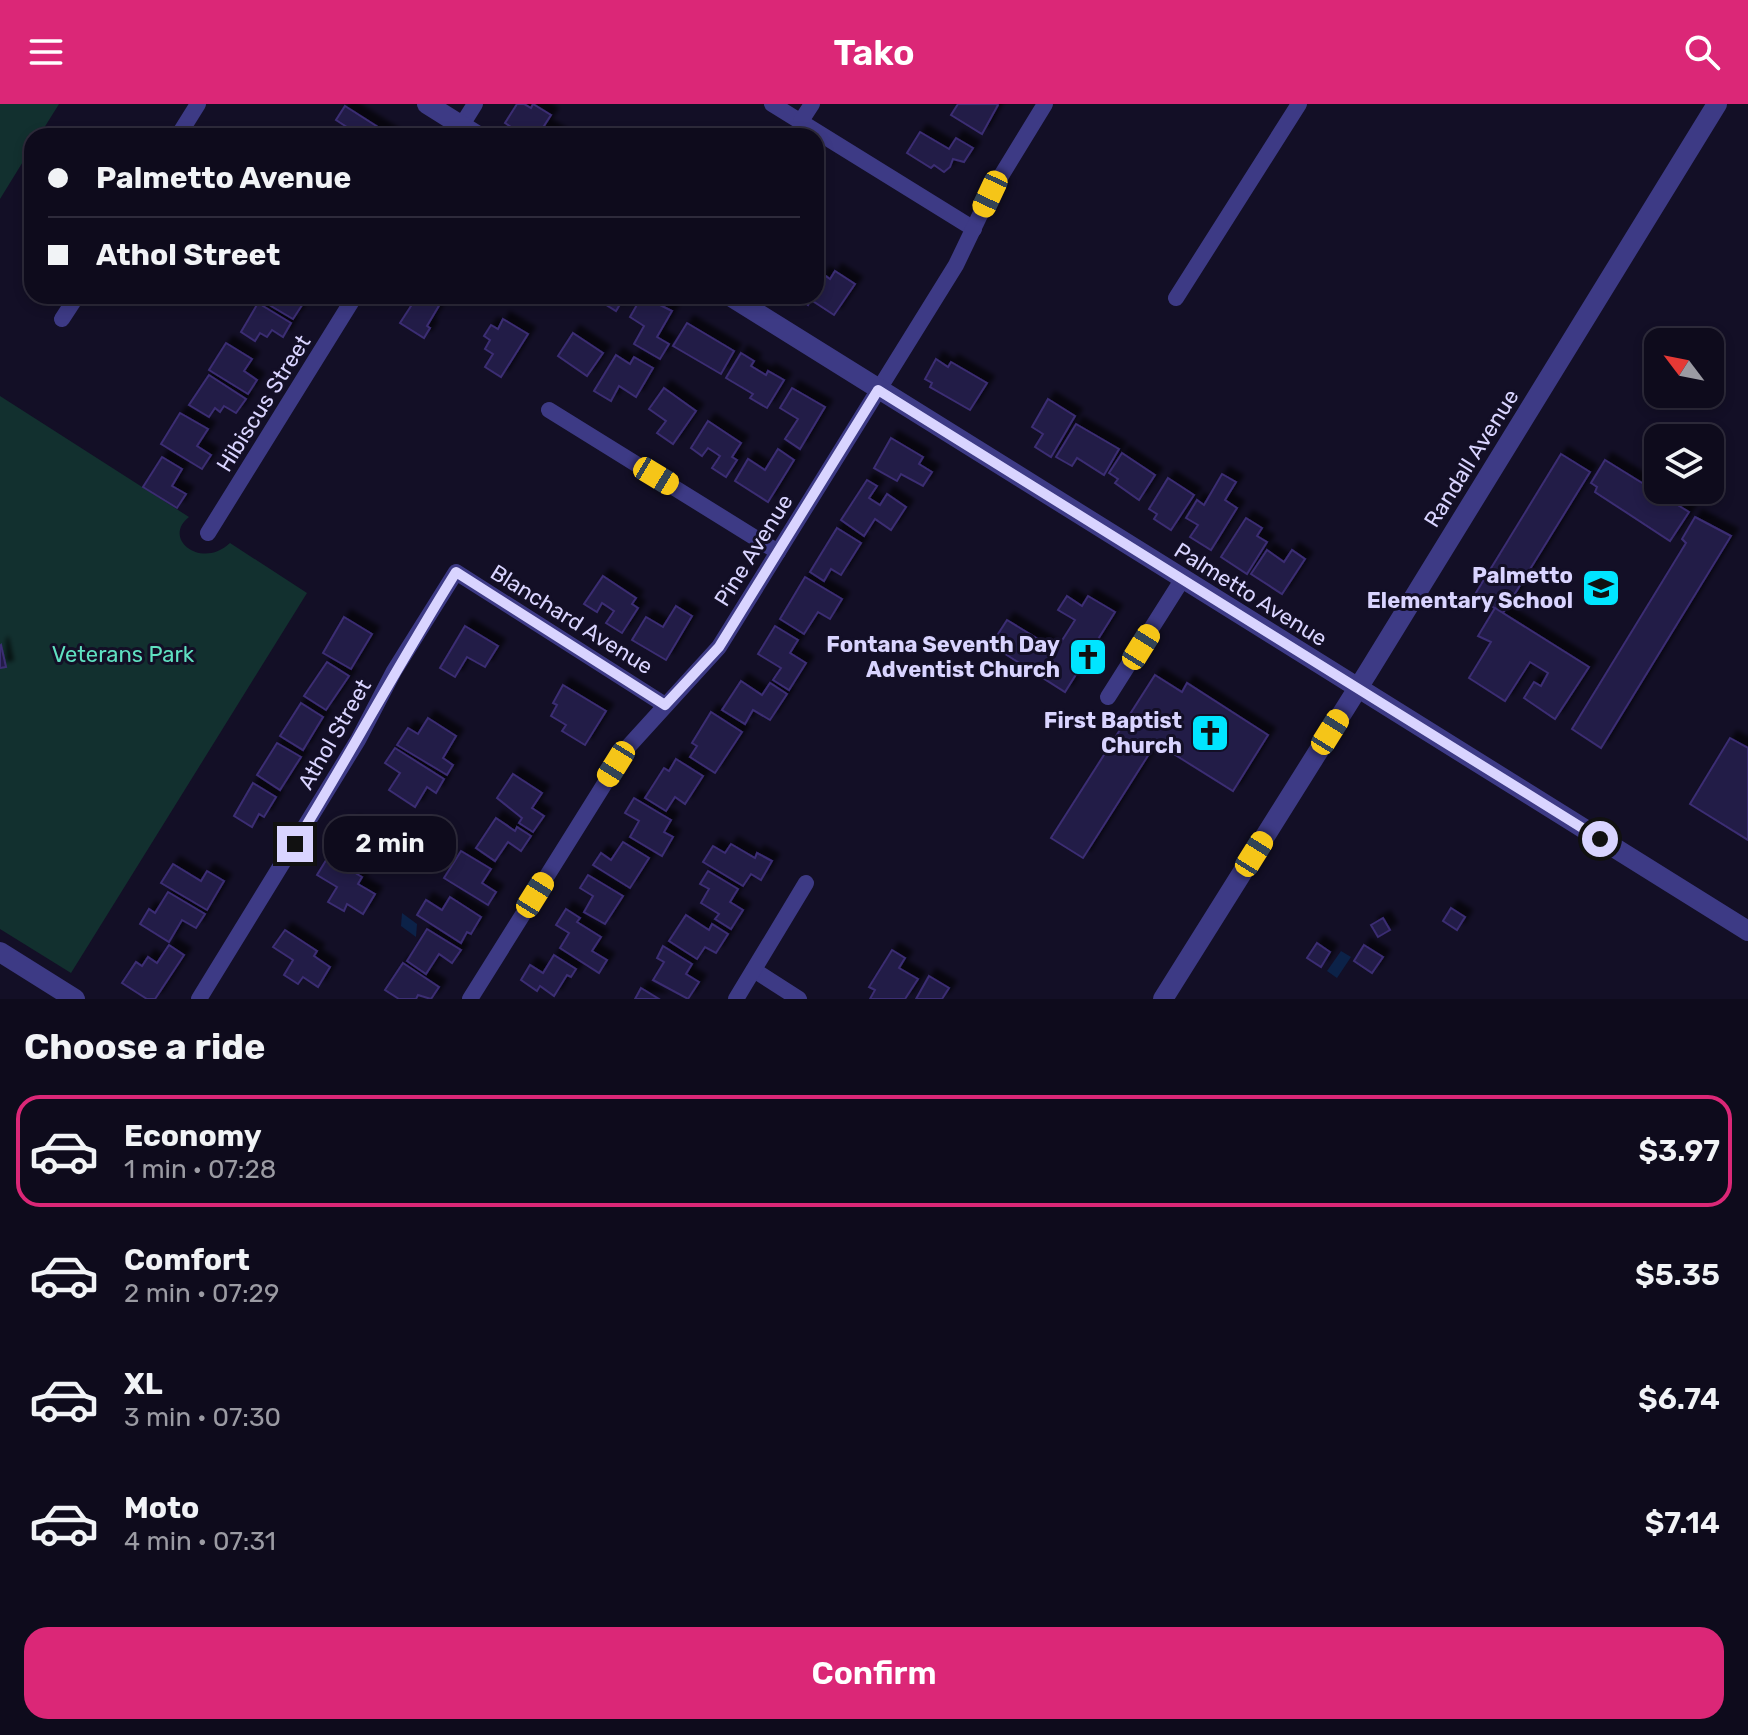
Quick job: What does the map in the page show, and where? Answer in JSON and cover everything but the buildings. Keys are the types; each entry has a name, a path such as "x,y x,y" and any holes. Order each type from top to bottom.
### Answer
{"street":[{"path":"183,128 198,104"},
{"path":"427,104 460,128"},
{"path":"466,128 475,104"},
{"path":"772,104 812,128"},
{"path":"801,121 812,104"},
{"name":"Pine Avenue","path":"470,999 621,756 719,647 956,265 990,194 1045,104"},
{"path":"1176,298 1299,104"},
{"name":"Randall Avenue","path":"1163,999 1358,689 1717,104"},
{"path":"824,135 974,229"},
{"path":"62,319 72,304"},
{"name":"Hibiscus Street","path":"208,533 350,304"},
{"name":"Palmetto Avenue","path":"743,304 1748,931"},
{"path":"549,410 778,552"},
{"name":"Blanchard Avenue","path":"456,572 665,705"},
{"name":"Athol Street","path":"199,999 358,740 394,671 456,572"},
{"path":"1108,697 1182,580"},
{"path":"736,999 806,883"},
{"path":"0,952 75,999"},
{"path":"754,970 799,999"}],"green space":[{"path":"0,104 59,104 44,128 24,128 24,160 0,199"},
{"name":"Veterans Park","path":"0,396 189,517 180,534 188,548 208,553 219,551 230,543 307,593 71,973 0,929"}],"water":[{"path":"408,816 418,816 423,823 423,833 418,843 407,840 406,835 412,824"},
{"path":"402,913 417,924 416,937 401,926"},
{"path":"1341,951 1351,957 1337,978 1327,971"}],"place":[{"name":"Palmetto Elementary School","path":"1601,588"},
{"name":"Fontana Seventh Day Adventist Church","path":"1088,657"},
{"name":"First Baptist Church","path":"1210,733"}],"route":[{"path":"295,844 358,740 394,671 456,572 665,705 719,647 878,390 1600,839"}]}
